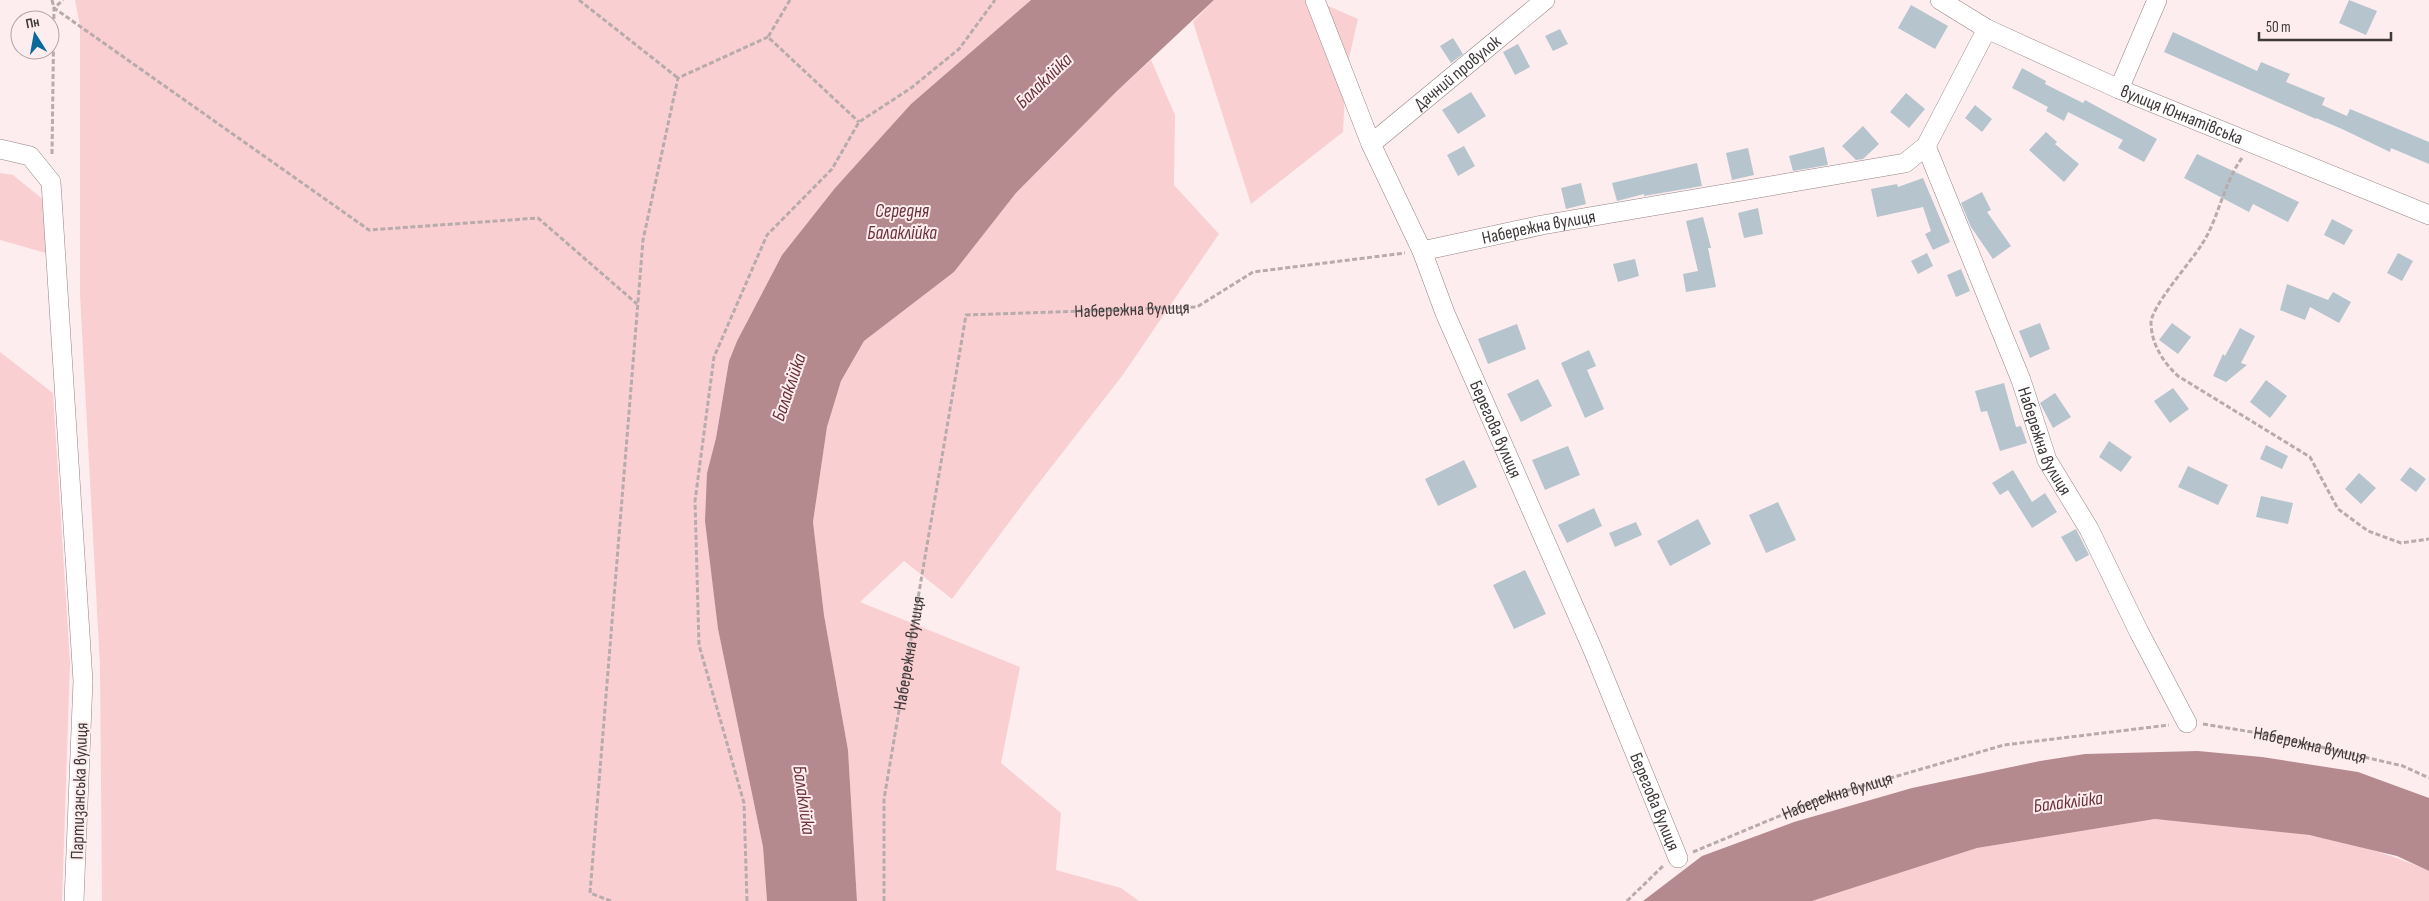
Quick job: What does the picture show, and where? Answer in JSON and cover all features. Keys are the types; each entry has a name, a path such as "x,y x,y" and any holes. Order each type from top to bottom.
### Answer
{"street":[{"name":"Берегова вулиця","path":"1315,0 1371,144 1422,251 1445,313 1593,650 1678,858"},
{"name":"Дачний провулок","path":"1371,144 1545,0"},
{"name":"вулиця Юннатівська","path":"1940,0 1987,28 2119,89 2429,215"},
{"path":"2119,89 2157,0"},
{"name":"Набережна вулиця","path":"1422,251 1542,225 1905,163 1926,146 1987,28"},
{"name":"Набережна вулиця","path":"1926,146 2021,380 2047,460 2089,529 2139,632 2187,723"},
{"path":"0,150 30,156 51,182"},
{"name":"Партизанська вулиця","path":"51,182 83,681 74,901"}],"path":[{"path":"51,182 54,8 52,0"},
{"path":"54,8 63,0"},
{"path":"579,0 678,78"},
{"path":"678,78 768,37 790,0"},
{"path":"746,901 744,803 699,646 695,501 714,357 767,235 832,169 859,122 911,88 959,49 995,0"},
{"path":"54,8 369,230 538,218 638,304"},
{"path":"768,37 859,122"},
{"path":"611,901 590,893 643,240 678,78"},
{"path":"2252,144 2233,170 2203,243 2156,309 2150,322 2155,344 2163,363 2178,376 2310,457 2338,509 2368,531 2401,543 2429,539"},
{"name":"Набережна вулиця","path":"884,901 884,799 966,314 1197,307 1253,272 1422,251"},
{"name":"Набережна вулиця","path":"1627,901 1666,864 1825,797 2004,745 2187,723 2264,734 2310,744 2403,766 2429,778"}],"shaded area":[{"path":"75,0 1031,0 911,104 835,188 782,255 737,341 729,361 716,438 707,473 718,629 763,847 767,901 102,901 100,666 80,295 80,26"},
{"path":"1214,0 1315,0 1358,19 1346,71 1343,132 1251,204 1193,22"},
{"path":"1151,60 1175,115 1174,185 1219,234 1122,376 952,599 904,561 860,602 1020,667 1001,763 1061,813 1056,870 1121,888 1139,901 857,901 848,750 824,615 813,522 827,427 841,381 864,341 954,272 1016,193 1116,92"},
{"path":"0,173 13,175 50,205 53,255 0,240"},
{"path":"0,352 53,393 70,663 62,901 0,901"},
{"path":"2155,819 2260,828 2329,839 2363,847 2429,871 2429,901 1812,901 1977,848"}],"water":[{"name":"Середня Балаклійка","path":"1031,0 1214,0 1116,92 1016,193 954,272 864,341 841,381 827,427 813,522 824,615 848,750 857,901 767,901 763,847 718,629 705,521 707,473 716,438 729,361 737,341 782,255 835,188 911,104"},
{"name":"Балаклійка","path":"2198,751 2262,757 2358,772 2429,798 2429,871 2397,856 2309,835 2155,819 1977,848 1812,901 1643,901 1702,856 1794,822 1912,788 2040,761 2085,754"}],"building":[{"path":"2349,0 2377,11 2366,35 2339,23"},
{"path":"1911,5 1948,26 1935,49 1898,28"},
{"path":"1560,29 1568,44 1553,51 1545,36"},
{"path":"2173,32 2257,71 2261,62 2290,74 2286,82 2325,98 2322,105 2347,116 2350,109 2429,142 2429,164 2391,148 2390,152 2342,129 2164,52"},
{"path":"1453,38 1463,54 1451,63 1440,46"},
{"path":"1518,44 1530,67 1515,75 1503,52"},
{"path":"2022,68 2046,81 2045,84 2083,103 2085,100 2157,139 2144,162 2118,148 2123,140 2068,112 2064,121 2046,111 2048,107 2012,88"},
{"path":"1471,92 1486,116 1458,134 1442,110"},
{"path":"1906,93 1925,109 1909,128 1890,112"},
{"path":"1975,105 1992,119 1982,132 1965,118"},
{"path":"1863,126 1879,144 1863,159 1856,160 1842,146"},
{"path":"2046,132 2057,142 2055,144 2079,164 2064,182 2029,150"},
{"path":"1464,146 1475,166 1458,176 1447,155"},
{"path":"1824,147 1828,165 1793,171 1789,156"},
{"path":"1748,148 1754,175 1732,180 1726,153"},
{"path":"2197,154 2299,202 2288,222 2253,204 2249,212 2184,178"},
{"path":"1697,163 1702,186 1644,196 1644,194 1617,201 1612,183"},
{"path":"1923,178 1950,242 1933,250 1925,234 1931,231 1923,207 1877,217 1871,189 1897,184 1898,187"},
{"path":"1581,183 1586,204 1566,209 1561,188"},
{"path":"1982,192 1991,210 1987,212 2011,246 1993,259 1971,227 1961,203"},
{"path":"1758,208 1763,234 1744,238 1738,213"},
{"path":"1703,217 1711,248 1708,248 1716,287 1686,292 1683,274 1698,271 1686,221"},
{"path":"2332,219 2353,230 2344,245 2324,235"},
{"path":"1927,253 1933,266 1918,274 1911,261"},
{"path":"2398,253 2413,261 2402,281 2387,273"},
{"path":"1635,259 1639,276 1618,282 1613,264"},
{"path":"1961,269 1970,291 1956,297 1947,275"},
{"path":"2287,284 2328,300 2333,292 2351,302 2339,323 2310,307 2305,320 2280,310"},
{"path":"2040,323 2050,349 2030,358 2019,331"},
{"path":"2172,323 2191,337 2178,354 2159,340"},
{"path":"1517,324 1526,349 1488,364 1478,339"},
{"path":"2240,328 2255,336 2241,363 2247,365 2226,382 2213,376 2223,354 2225,356"},
{"path":"1589,350 1596,366 1587,370 1604,409 1585,418 1561,363"},
{"path":"1538,379 1552,406 1521,422 1507,394"},
{"path":"2266,380 2287,396 2270,418 2250,402"},
{"path":"2004,383 2016,427 2021,426 2027,443 2000,451 1987,411 1981,412 1975,391"},
{"path":"2173,388 2189,409 2170,423 2154,401"},
{"path":"2055,393 2071,417 2053,428 2040,403"},
{"path":"2109,441 2132,457 2121,472 2099,457"},
{"path":"2266,445 2288,456 2282,469 2260,459"},
{"path":"1568,446 1580,475 1545,490 1532,460"},
{"path":"1464,460 1477,487 1438,506 1425,479"},
{"path":"2188,466 2228,485 2218,505 2178,487"},
{"path":"2410,467 2426,479 2416,492 2400,480"},
{"path":"2013,470 2032,502 2045,493 2057,512 2032,528 2008,490 2000,495 1992,483"},
{"path":"2359,473 2376,488 2361,504 2345,489"},
{"path":"2261,496 2293,503 2288,524 2256,517"},
{"path":"1778,502 1796,540 1766,553 1749,515"},
{"path":"1594,508 1602,526 1567,543 1558,525"},
{"path":"1698,519 1711,544 1670,566 1657,541"},
{"path":"1636,522 1642,535 1615,547 1609,533"},
{"path":"2076,529 2089,555 2076,562 2061,537"},
{"path":"1525,570 1546,614 1514,629 1493,585"}]}
